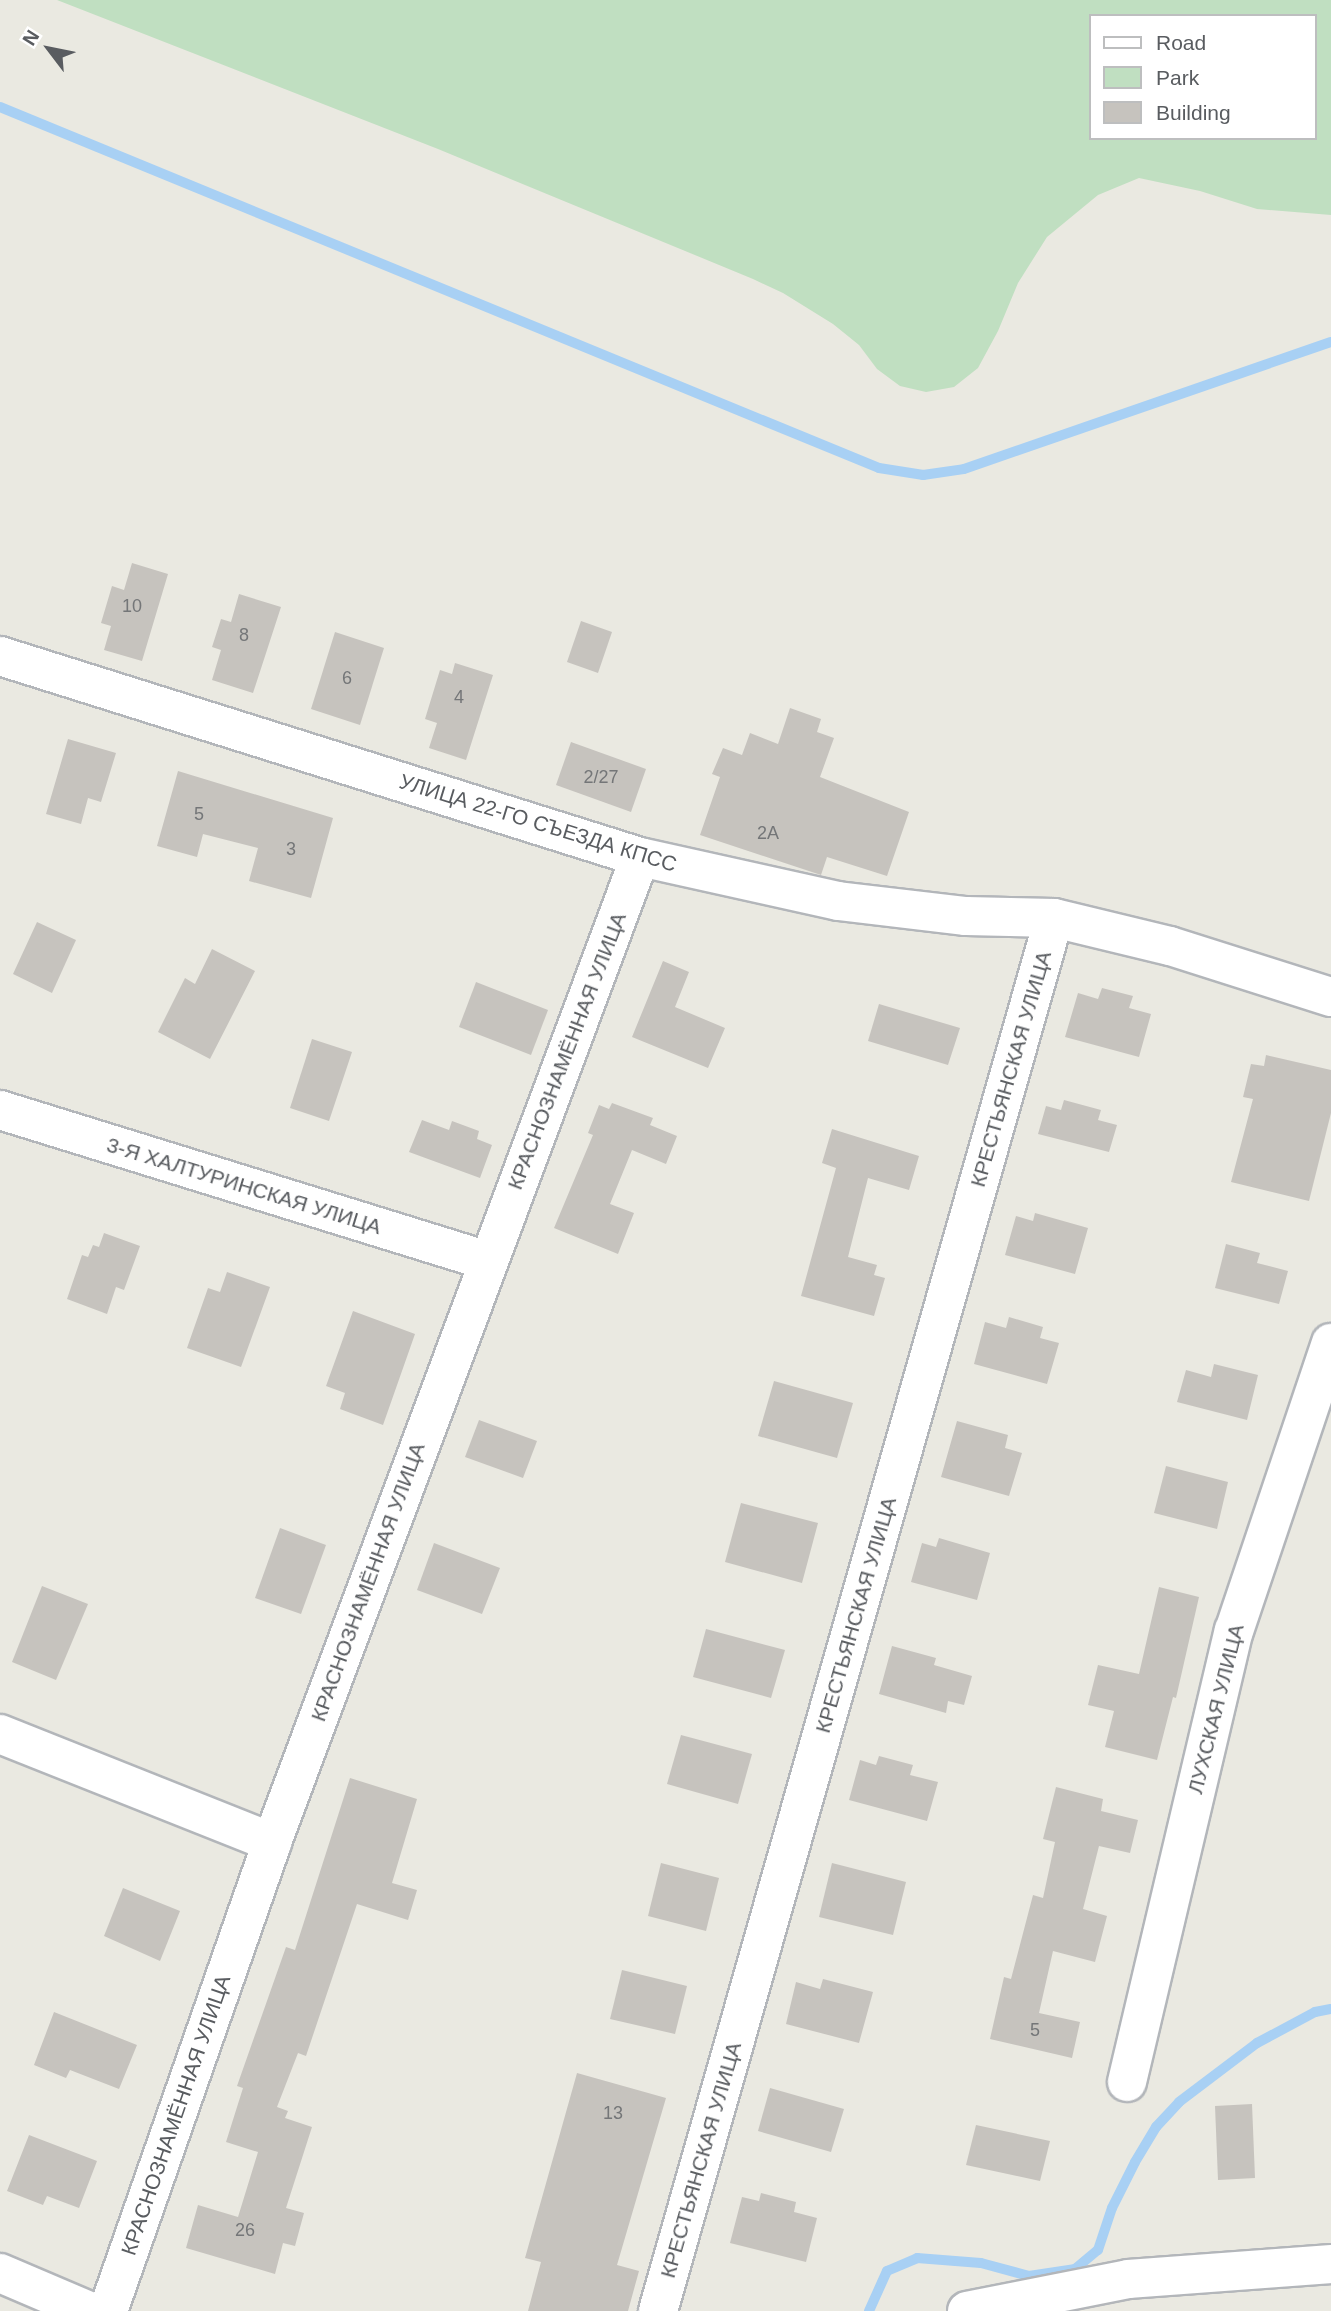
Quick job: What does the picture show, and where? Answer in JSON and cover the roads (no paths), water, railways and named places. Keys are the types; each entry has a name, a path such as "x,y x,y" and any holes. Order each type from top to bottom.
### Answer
{"street":[{"name":"УЛИЦА 22-ГО СЪЕЗДА КПСС","path":"0,656 640,857 838,901 966,916 1054,918 1170,946 1331,997"},
{"name":"КРАСНОЗНАМЁННАЯ УЛИЦА","path":"108,2311 272,1842 640,857"},
{"name":"КРЕСТЬЯНСКАЯ УЛИЦА","path":"658,2311 1054,918"},
{"name":"3-Я ХАЛТУРИНСКАЯ УЛИЦА","path":"0,1110 488,1261"},
{"name":"ЛУХСКАЯ УЛИЦА","path":"1127,2082 1234,1631 1331,1343"},
{"path":"0,1734 272,1842"},
{"path":"967,2311 1128,2279 1331,2264"},
{"path":"0,2273 89,2311"}],"waterway":[{"path":"0,107 879,468 923,475 964,469 1331,342"},
{"path":"869,2311 887,2271 917,2258 981,2263 1029,2276 1075,2269 1098,2250 1112,2208 1135,2162 1156,2127 1179,2102 1257,2043 1315,2012 1331,2009"}]}
